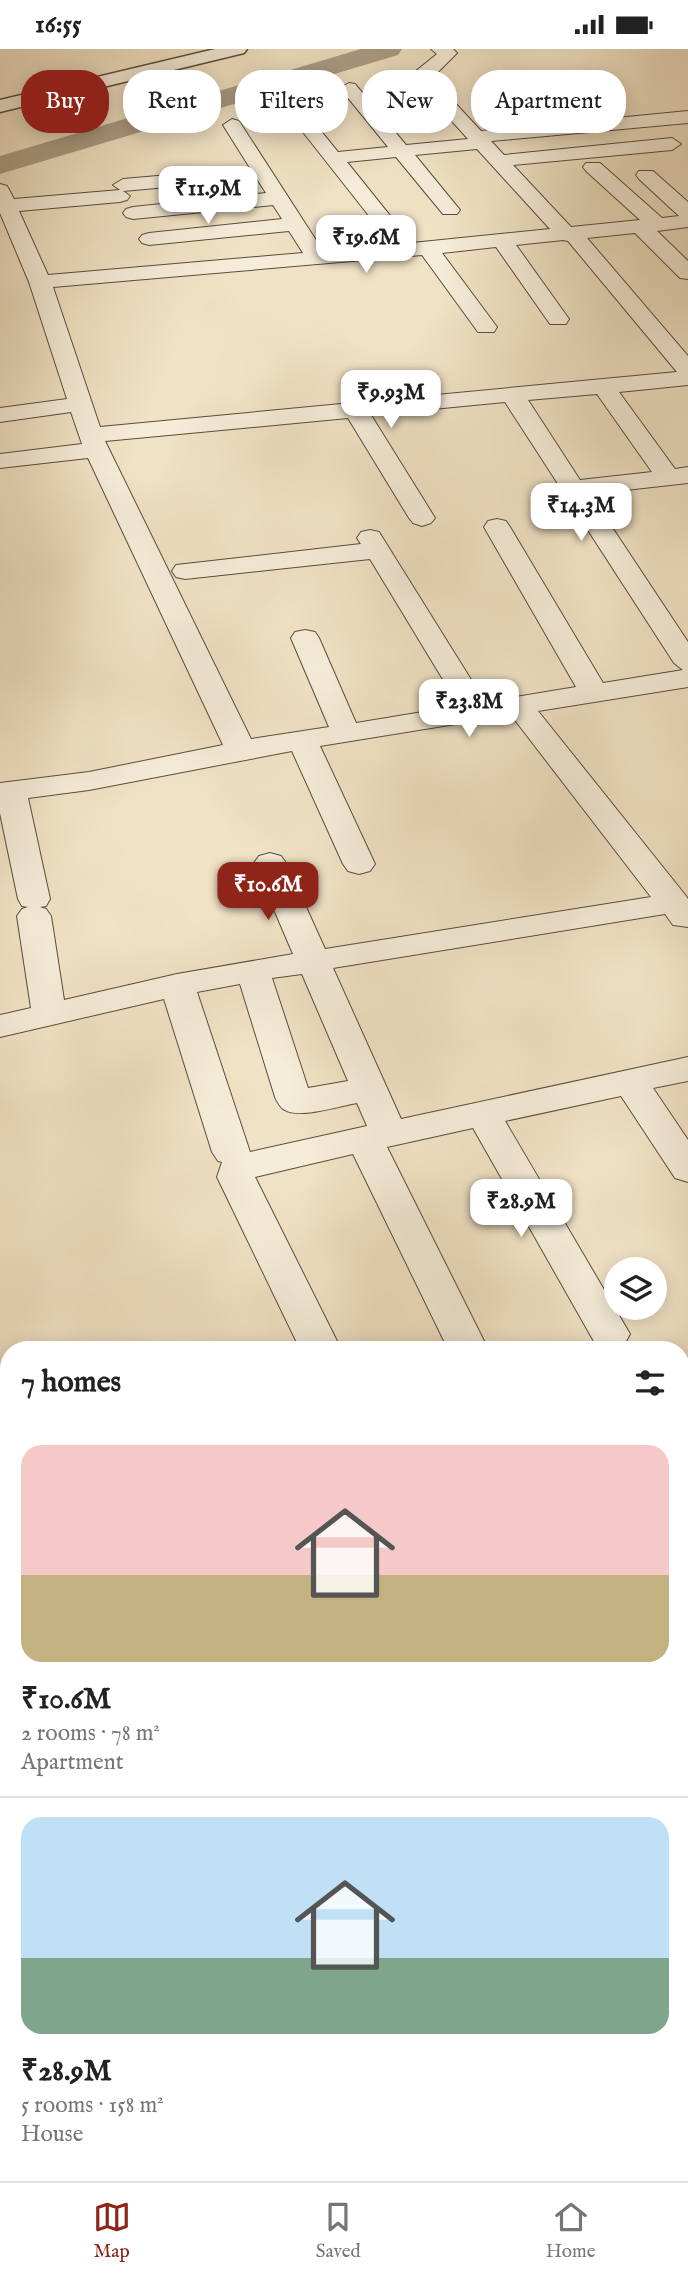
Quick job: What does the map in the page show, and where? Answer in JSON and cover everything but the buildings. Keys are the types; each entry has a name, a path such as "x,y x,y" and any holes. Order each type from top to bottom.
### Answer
{"street":[{"path":"0,106 238,49"},
{"path":"442,50 448,53 422,75 423,79 570,234 688,371"},
{"path":"349,88 450,210"},
{"path":"333,158 688,117"},
{"path":"232,125 317,258"},
{"path":"313,133 486,327"},
{"path":"221,151 248,149"},
{"path":"499,161 671,152 593,167 542,172"},
{"path":"593,167 649,225 688,273"},
{"path":"241,750 93,443 40,282 3,198 121,191 263,173"},
{"path":"646,175 688,213"},
{"path":"133,213 279,198"},
{"path":"40,282 418,249 688,221"},
{"path":"149,239 295,224"},
{"path":"502,241 558,319"},
{"path":"0,461 93,443 356,411 688,378"},
{"path":"604,387 678,476"},
{"path":"513,396 688,663"},
{"path":"0,415 80,404"},
{"path":"356,411 422,518"},
{"path":"572,488 678,476"},
{"path":"497,527 594,693"},
{"path":"185,571 374,544 477,712"},
{"path":"305,638 346,733"},
{"path":"49,1014 34,907 6,791 99,779 241,750 688,678"},
{"path":"519,706 681,912"},
{"path":"302,740 359,864"},
{"path":"270,863 370,1089 377,1137 465,1341"},
{"path":"0,1026 177,985 314,960 681,912"},
{"path":"253,971 293,1097 298,1103 370,1089"},
{"path":"177,985 231,1152"},
{"path":"316,1341 236,1177 236,1170 247,1165 688,1069"},
{"path":"631,1083 688,1169"},
{"path":"483,1114 610,1334"}],"waterway":[{"path":"0,165 389,49"}]}
